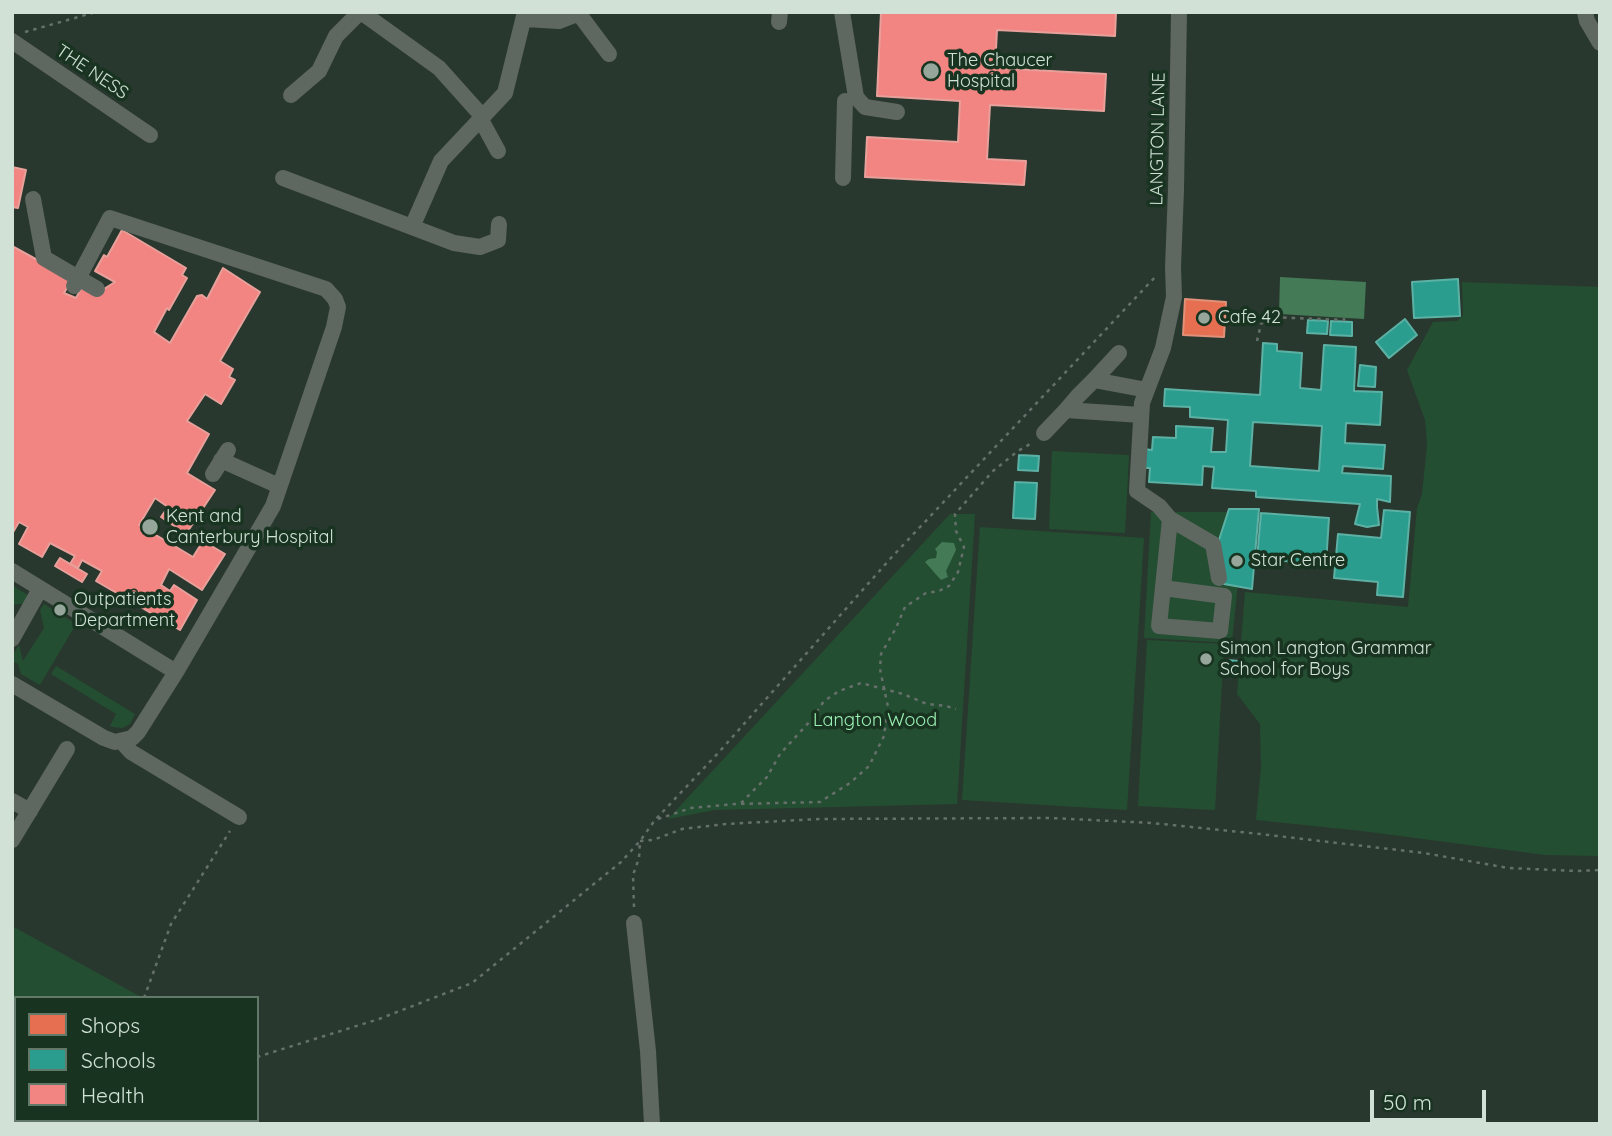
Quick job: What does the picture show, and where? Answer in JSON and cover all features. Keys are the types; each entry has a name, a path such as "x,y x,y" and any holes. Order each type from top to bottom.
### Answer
{"street":[{"path":"291,95 319,71 336,36 361,12 439,68 481,117 498,151"},
{"path":"842,12 846,100 841,146 843,178"},
{"name":"LANGTON LANE","path":"1170,519 1158,506 1137,491 1142,403 1163,348 1174,297 1179,12"},
{"path":"1585,12 1587,21 1600,43"},
{"path":"412,227 441,161 505,93 525,16 559,21 580,13 609,54"},
{"name":"THE NESS","path":"18,36 150,135"},
{"path":"846,100 865,107 897,112"},
{"path":"283,178 454,243 480,247 498,240 499,224"},
{"path":"33,199 44,258 76,282 97,289"},
{"path":"12,684 104,738 122,742 138,732 273,506 334,327 338,307 326,289 110,218 76,282"},
{"path":"1044,433 1119,353"},
{"path":"1094,380 1147,390"},
{"path":"1066,410 1141,415"},
{"path":"221,461 279,486"},
{"path":"1163,588 1170,519 1213,544 1219,578"},
{"path":"12,571 176,672"},
{"path":"12,639 40,589"},
{"path":"122,742 131,752 239,817"},
{"path":"12,841 67,749"},
{"path":"12,801 30,811"},
{"path":"634,923 648,1051 652,1124"}],"path":[{"path":"18,36 96,12"},
{"path":"259,1056 379,1018 472,983 621,862 655,820 720,751 890,559 1145,286 1154,277 1173,267"},
{"path":"1257,341 1261,324 1268,317 1344,318"},
{"path":"655,820 691,808 741,803 820,802 850,783 869,766 884,736 888,707 880,670 881,653 905,607 926,593 949,586 958,572 964,547 956,531 955,514 993,471 1044,433"},
{"path":"741,803 767,777 780,754 812,719 824,701 839,691 861,682 927,704 956,709"},
{"path":"145,996 171,924 239,817"},
{"path":"640,841 653,840 682,829 726,824 819,819 1050,818 1152,823 1260,834 1423,853 1508,868 1600,870"},
{"path":"634,923 633,875 639,858 640,841"}],"green space":[{"path":"1462,282 1600,287 1600,856 1545,855 1256,820 1261,767 1260,724 1237,694 1245,592 1408,607 1417,508 1422,494 1427,445 1425,420 1407,370 1433,322 1457,321 1463,315"},
{"path":"1052,451 1129,455 1125,533 1049,529"},
{"path":"1151,512 1234,512 1239,572 1232,643 1144,638"},
{"name":"Langton Wood","path":"950,514 975,514 957,804 715,810 668,819"},
{"path":"980,527 1144,538 1127,810 962,800"},
{"path":"12,585 29,596 26,603 12,605"},
{"path":"44,604 76,624 40,685 21,674 18,664 12,661 12,656 19,645 23,661 44,628 40,610"},
{"path":"1147,640 1224,644 1215,810 1138,806"},
{"path":"56,666 135,714 130,724 122,728 110,726 116,714 51,674"},
{"path":"12,926 139,996 14,996 12,1116"}],"shaded area":[{"path":"1280,277 1366,282 1364,319 1279,314"},
{"path":"942,542 954,543 956,550 946,571 948,577 941,580 925,562 936,558 935,549"}],"building: Shops":[{"name":"Cafe 42","path":"1185,299 1226,302 1224,337 1183,335"}],"building: Schools":[{"path":"1458,279 1460,316 1414,318 1412,282"},
{"path":"1405,319 1417,335 1389,358 1376,342"},
{"path":"1308,320 1328,321 1327,334 1307,333"},
{"path":"1331,321 1352,322 1352,336 1330,335"},
{"path":"1263,343 1277,344 1277,351 1302,353 1300,388 1321,390 1324,345 1356,347 1354,391 1382,392 1380,425 1346,423 1345,443 1385,445 1383,469 1343,466 1342,473 1391,476 1390,502 1377,499 1379,525 1367,527 1355,524 1360,504 1256,497 1256,491 1212,488 1214,467 1203,466 1202,485 1149,482 1150,468 1142,468 1143,449 1152,450 1153,437 1176,438 1176,426 1213,428 1211,452 1226,452 1228,420 1190,417 1190,407 1164,406 1165,389 1260,395","holes":["1253,422 1322,426 1319,471 1250,466"]},
{"path":"1360,365 1376,367 1375,387 1358,386"},
{"path":"1019,455 1039,456 1038,471 1018,470"},
{"path":"1015,482 1037,483 1035,519 1013,518"},
{"name":"Star Centre","path":"1229,509 1259,509 1252,589 1224,584 1217,546"},
{"path":"1384,510 1410,512 1403,597 1377,595 1378,582 1334,578 1338,534 1381,538"},
{"path":"1261,513 1329,518 1326,564 1257,559"},
{"path":"1227,660 1239,661 1238,674 1226,673"}],"building: Health":[{"path":"881,12 1116,12 1115,36 997,30 995,68 1106,74 1104,111 990,105 987,159 1026,161 1024,185 865,177 867,137 958,142 960,101 877,96"},
{"path":"12,167 26,170 18,208 12,207"},
{"path":"122,230 186,268 182,275 187,278 154,332 170,343 197,296 202,295 207,299 223,268 260,292 220,361 233,369 229,377 235,380 221,404 205,394 187,421 209,434 187,473 215,490 186,534 161,517 168,507 155,498 139,525 193,557 203,541 225,554 202,590 169,569 161,585 170,591 174,585 197,600 180,630 96,581 102,571 82,560 78,568 70,564 75,556 50,543 42,557 19,544 28,527 19,522 12,534 12,246 72,279 64,293 76,298 83,285 96,294 115,282 95,271 104,255 107,257"},
{"path":"60,558 87,574 82,582 55,566"}],"place":[{"name":"The Chaucer Hospital","path":"931,71"},
{"name":"Cafe 42","path":"1204,318"},
{"name":"Kent and Canterbury Hospital","path":"150,527"},
{"name":"Star Centre","path":"1237,561"},
{"name":"Outpatients Department","path":"60,610"},
{"name":"Simon Langton Grammar School for Boys","path":"1206,659"}]}
